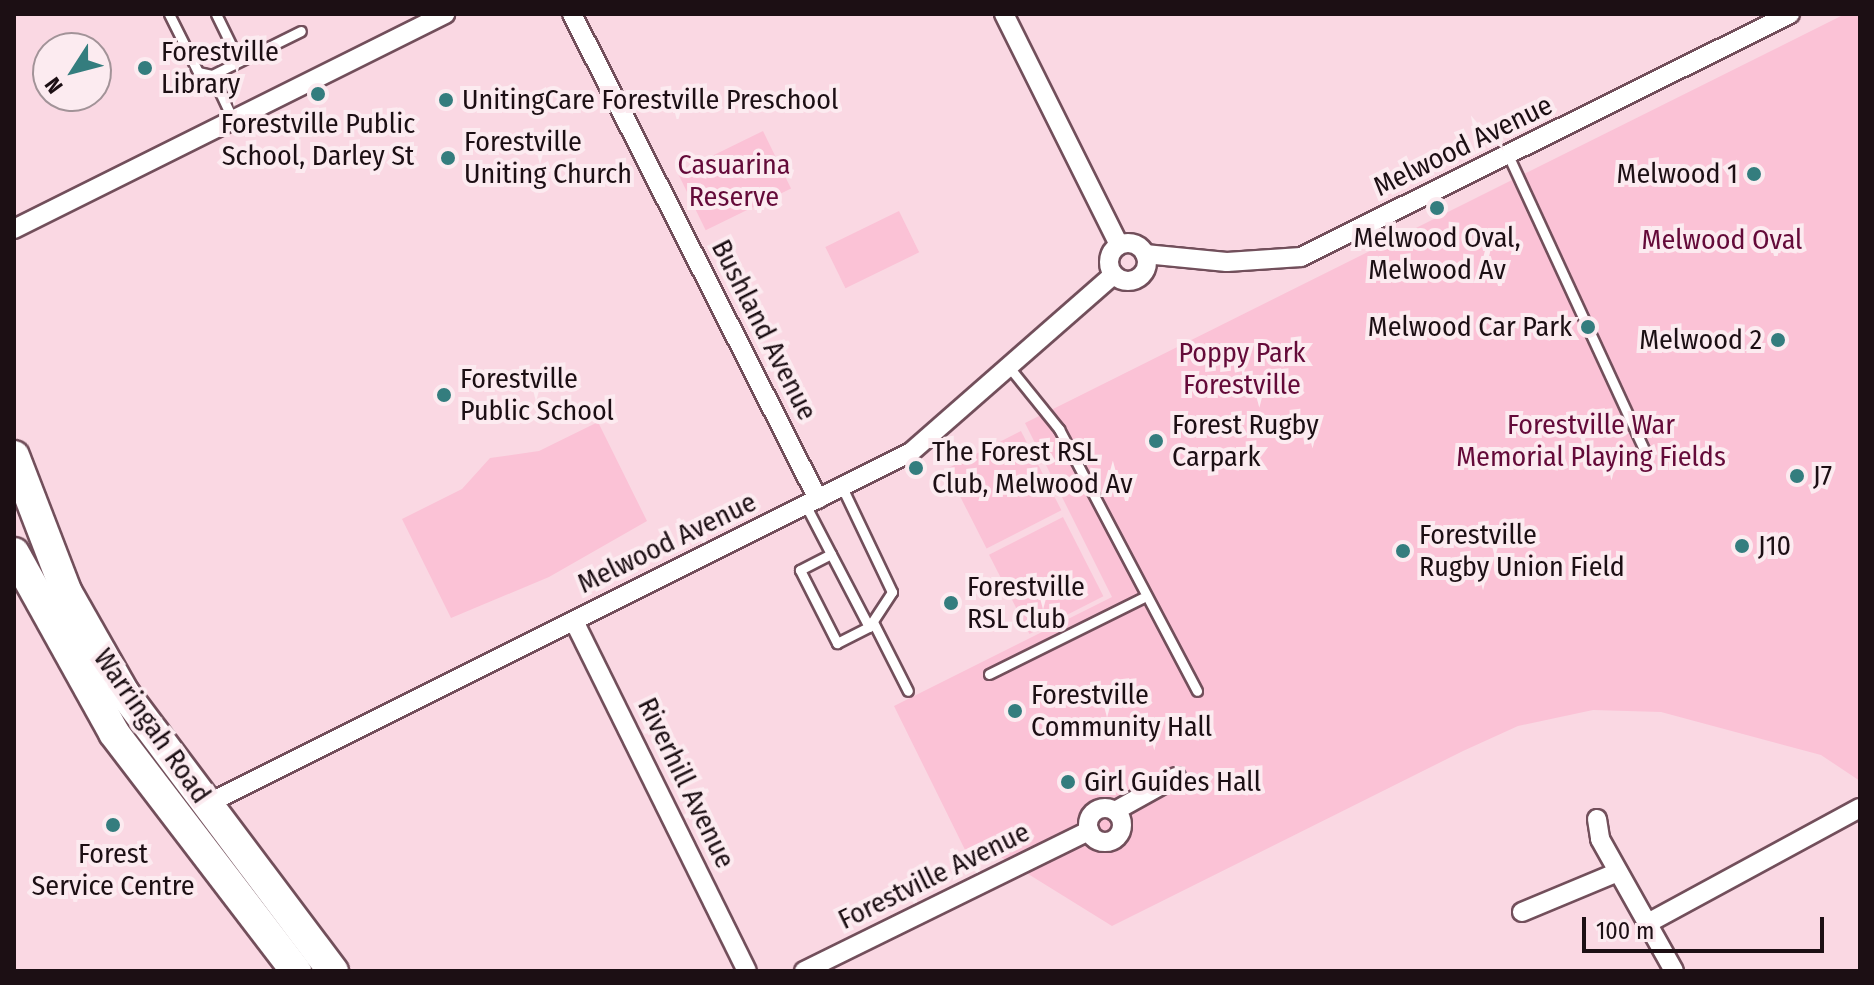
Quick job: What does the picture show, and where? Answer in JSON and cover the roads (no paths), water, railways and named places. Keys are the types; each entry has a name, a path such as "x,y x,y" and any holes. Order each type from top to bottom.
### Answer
{"highway":[{"name":"Warringah Road","path":"14,456 44,541 92,640 207,804 333,971"},
{"name":"Warringah Road","path":"14,553 114,733 296,971"}],"street":[{"path":"14,229 233,120 422,19 445,14"},
{"name":"Bushland Avenue","path":"572,14 812,503"},
{"path":"1004,14 1119,245 1109,258 1113,275 1141,277 1145,254"},
{"name":"Melwood Avenue","path":"1119,245 1145,254 1227,262 1301,257 1790,14"},
{"name":"Melwood Avenue","path":"207,804 812,503 922,445 1113,275"},
{"name":"Riverhill Avenue","path":"574,621 747,971"},
{"name":"Forestville Avenue","path":"804,971 1089,831 1095,811 1115,811 1176,777"},
{"path":"1648,923 1860,808"},
{"path":"1597,819 1618,872 1674,971"},
{"path":"1522,912 1618,872"}],"lane":[{"path":"169,14 198,72 212,75 301,31"},
{"path":"216,14 239,61"},
{"path":"212,75 233,120"},
{"path":"1508,155 1646,453"},
{"path":"1009,367 1059,429 1142,598 1155,604 1197,691"},
{"path":"831,554 800,570 837,643 871,625 892,592 842,487"},
{"path":"812,503 831,554 908,691"},
{"path":"989,674 1142,598"}],"place":[{"name":"Forestville Library","path":"145,68"},
{"name":"Forestville Public School, Darley St","path":"318,94"},
{"name":"UnitingCare Forestville Preschool","path":"446,100"},
{"name":"Forestville Uniting Church","path":"448,158"},
{"name":"Melwood 1","path":"1754,174"},
{"name":"Melwood Oval, Melwood Av","path":"1437,208"},
{"name":"Melwood Car Park","path":"1588,327"},
{"name":"Melwood 2","path":"1778,340"},
{"name":"Forestville Public School","path":"444,395"},
{"name":"Forest Rugby Carpark","path":"1156,441"},
{"name":"The Forest RSL Club, Melwood Av","path":"916,468"},
{"name":"J7","path":"1797,476"},
{"name":"J10","path":"1742,546"},
{"name":"Forestville Rugby Union Field","path":"1403,551"},
{"name":"Forestville RSL Club","path":"951,603"},
{"name":"Forestville Community Hall","path":"1015,711"},
{"name":"Girl Guides Hall","path":"1068,782"},
{"name":"Forest Service Centre","path":"113,825"}],"park label":[{"name":"Casuarina Reserve","path":"734,181"},
{"name":"Melwood Oval","path":"1722,240"},
{"name":"Poppy Park Forestville","path":"1242,369"},
{"name":"Forestville War Memorial Playing Fields","path":"1591,441"}]}
